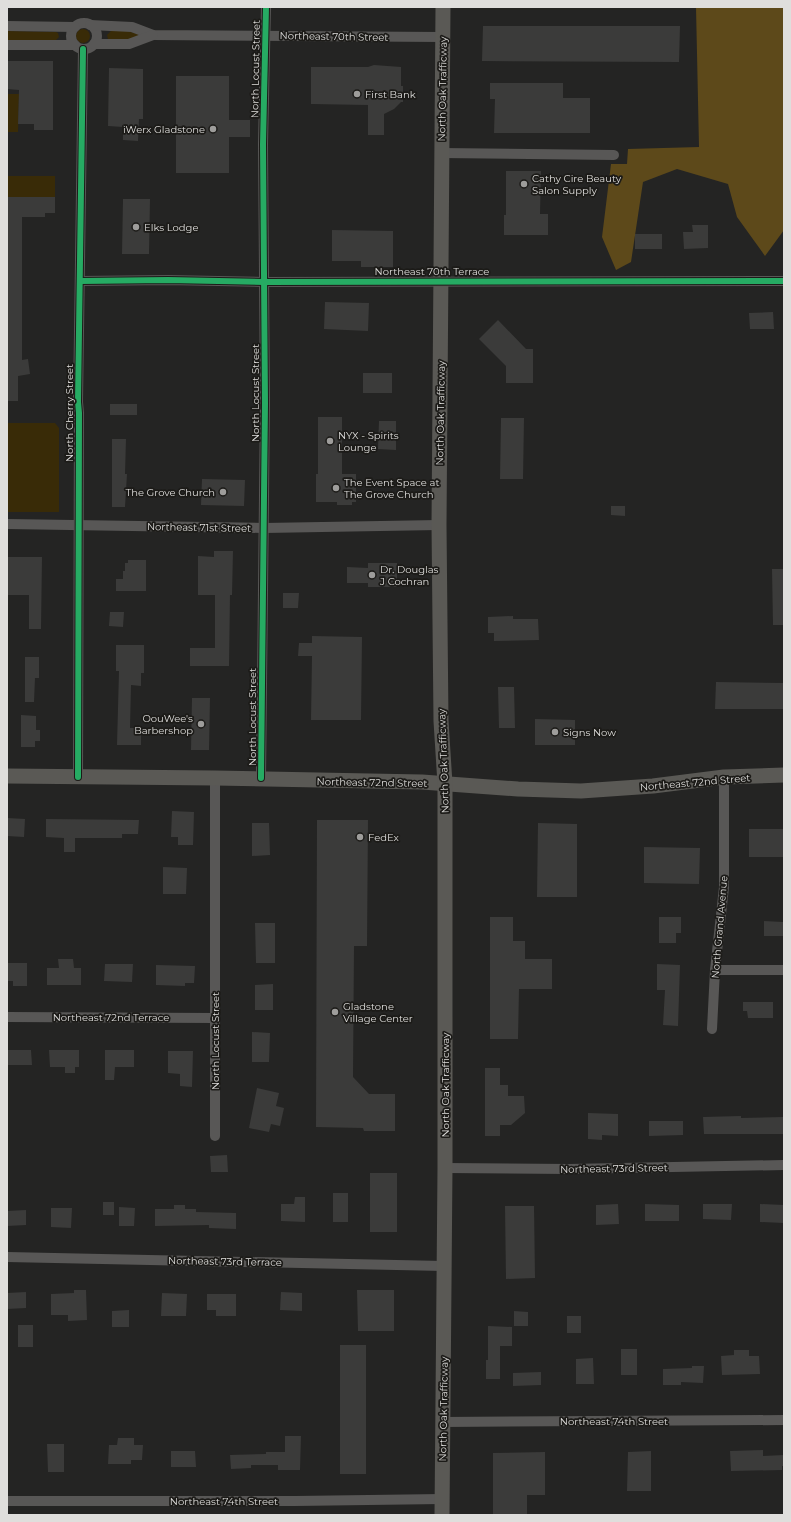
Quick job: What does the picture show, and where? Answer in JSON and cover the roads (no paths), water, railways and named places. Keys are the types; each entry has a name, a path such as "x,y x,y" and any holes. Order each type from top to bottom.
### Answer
{"main road":[{"name":"North Oak Trafficway","path":"442,1515 446,784 441,721 439,525 443,7"},
{"name":"Northeast 72nd Street","path":"7,776 261,778 446,784 518,789 581,791 653,786 724,777 784,775"}],"street":[{"name":"North Locust Street","path":"261,778 264,528 264,144 266,7"},
{"path":"7,26 75,27 82,24 90,25 96,32 96,40 94,44 87,48 7,45"},
{"name":"Northeast 70th Street","path":"90,25 132,27 153,35"},
{"path":"75,27 71,34 71,38 79,47"},
{"name":"Northeast 70th Street","path":"94,44 128,44 153,35 442,37"},
{"name":"North Cherry Street","path":"78,777 78,395 80,281 79,47"},
{"path":"441,153 614,155"},
{"name":"Northeast 70th Terrace","path":"80,281 784,281"},
{"name":"Northeast 71st Street","path":"7,524 264,528 439,525"},
{"name":"North Grand Avenue","path":"712,1029 715,970 724,887 724,777"},
{"name":"North Locust Street","path":"215,778 215,1136"},
{"path":"715,970 784,970"},
{"name":"Northeast 72nd Terrace","path":"7,1017 215,1018"},
{"name":"Northeast 73rd Street","path":"445,1168 569,1169 784,1165"},
{"name":"Northeast 73rd Terrace","path":"7,1257 444,1266"},
{"name":"Northeast 74th Street","path":"443,1422 784,1420"},
{"name":"Northeast 74th Street","path":"7,1501 295,1501 442,1499"}],"place":[{"name":"First Bank","path":"357,94"},
{"name":"iWerx Gladstone","path":"213,129"},
{"name":"Cathy Cire Beauty Salon Supply","path":"524,184"},
{"name":"Elks Lodge","path":"136,227"},
{"name":"NYX - Spirits Lounge","path":"330,441"},
{"name":"The Event Space at The Grove Church","path":"336,488"},
{"name":"The Grove Church","path":"223,492"},
{"name":"Dr. Douglas J Cochran","path":"372,575"},
{"name":"OouWee's Barbershop","path":"201,724"},
{"name":"Signs Now","path":"555,732"},
{"name":"FedEx","path":"360,837"},
{"name":"Gladstone Village Center","path":"335,1012"}]}
